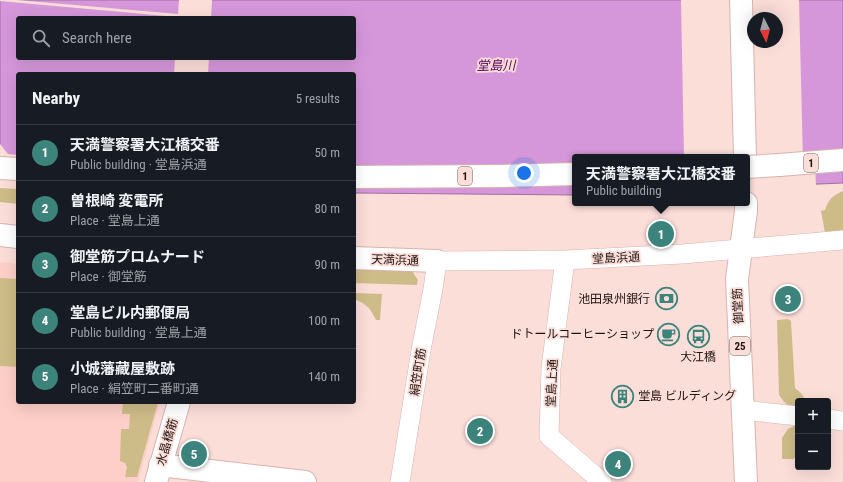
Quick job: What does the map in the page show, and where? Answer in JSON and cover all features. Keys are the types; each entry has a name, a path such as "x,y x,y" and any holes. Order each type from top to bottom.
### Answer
{"main road":[{"path":"741,0 745,154"},
{"name":"1","path":"750,167 843,160"},
{"path":"779,165 843,164"},
{"path":"0,168 16,169"},
{"name":"1","path":"356,177 572,174"},
{"name":"御堂筋","path":"746,207 737,279 746,482"},
{"path":"0,235 16,237"},
{"name":"天満浜通","path":"356,258 437,261"},
{"name":"水晶橋筋","path":"158,474 178,404"},
{"path":"158,474 305,482"}],"street":[{"name":"堂島浜通","path":"437,261 565,260 682,254 843,240"},
{"name":"堂島上通","path":"565,260 551,368 549,436 602,482"},
{"name":"絹笠町筋","path":"400,482 437,261"},
{"path":"743,410 795,416"},
{"path":"831,419 843,421"}],"shaded area":[{"path":"0,144 16,154 16,204 0,202"},
{"path":"843,191 843,231 825,233 821,211 825,210 831,198"},
{"path":"0,262 16,264 16,404 159,404 138,482 0,482"},
{"path":"356,269 412,271 418,280 417,285 356,283"},
{"path":"0,278 16,279 16,367 0,366"},
{"path":"356,293 382,294 380,320 376,320 370,309 356,300"},
{"path":"788,319 791,321 795,388 803,395 804,398 795,398 795,408 783,401 779,395 777,320"},
{"path":"123,404 157,404 137,477 125,477 127,467 125,463 120,461 121,429 129,429 130,414 122,414"},
{"path":"795,426 795,458 793,459 782,459 782,438 788,429"}],"water":[{"name":"堂島川","path":"0,0 843,0 843,183 750,187 750,154 572,154 572,195 356,193 356,72 16,72 16,187 0,186"}],"pier":[{"path":"17,0 178,14 179,0 212,0 211,16 166,16 0,1"},
{"path":"681,0 799,0 803,162 815,162 816,186 750,189 750,154 684,154"},
{"path":"175,60 209,60 208,72 174,72"},
{"path":"0,144 8,154 16,155 16,189 0,188"}],"place":[{"name":"天満警察署大江橋交番","path":"661,234"},
{"name":"池田泉州銀行","path":"666,299"},
{"name":"御堂筋プロムナード","path":"788,299"},
{"name":"ドトールコーヒーショップ","path":"669,334"},
{"name":"大江橋","path":"698,336"},
{"name":"堂島 ビルディング","path":"622,396"},
{"name":"曽根崎 変電所","path":"480,431"},
{"name":"小城藩藏屋敷跡","path":"194,454"},
{"name":"堂島ビル内郵便局","path":"618,464"}]}
